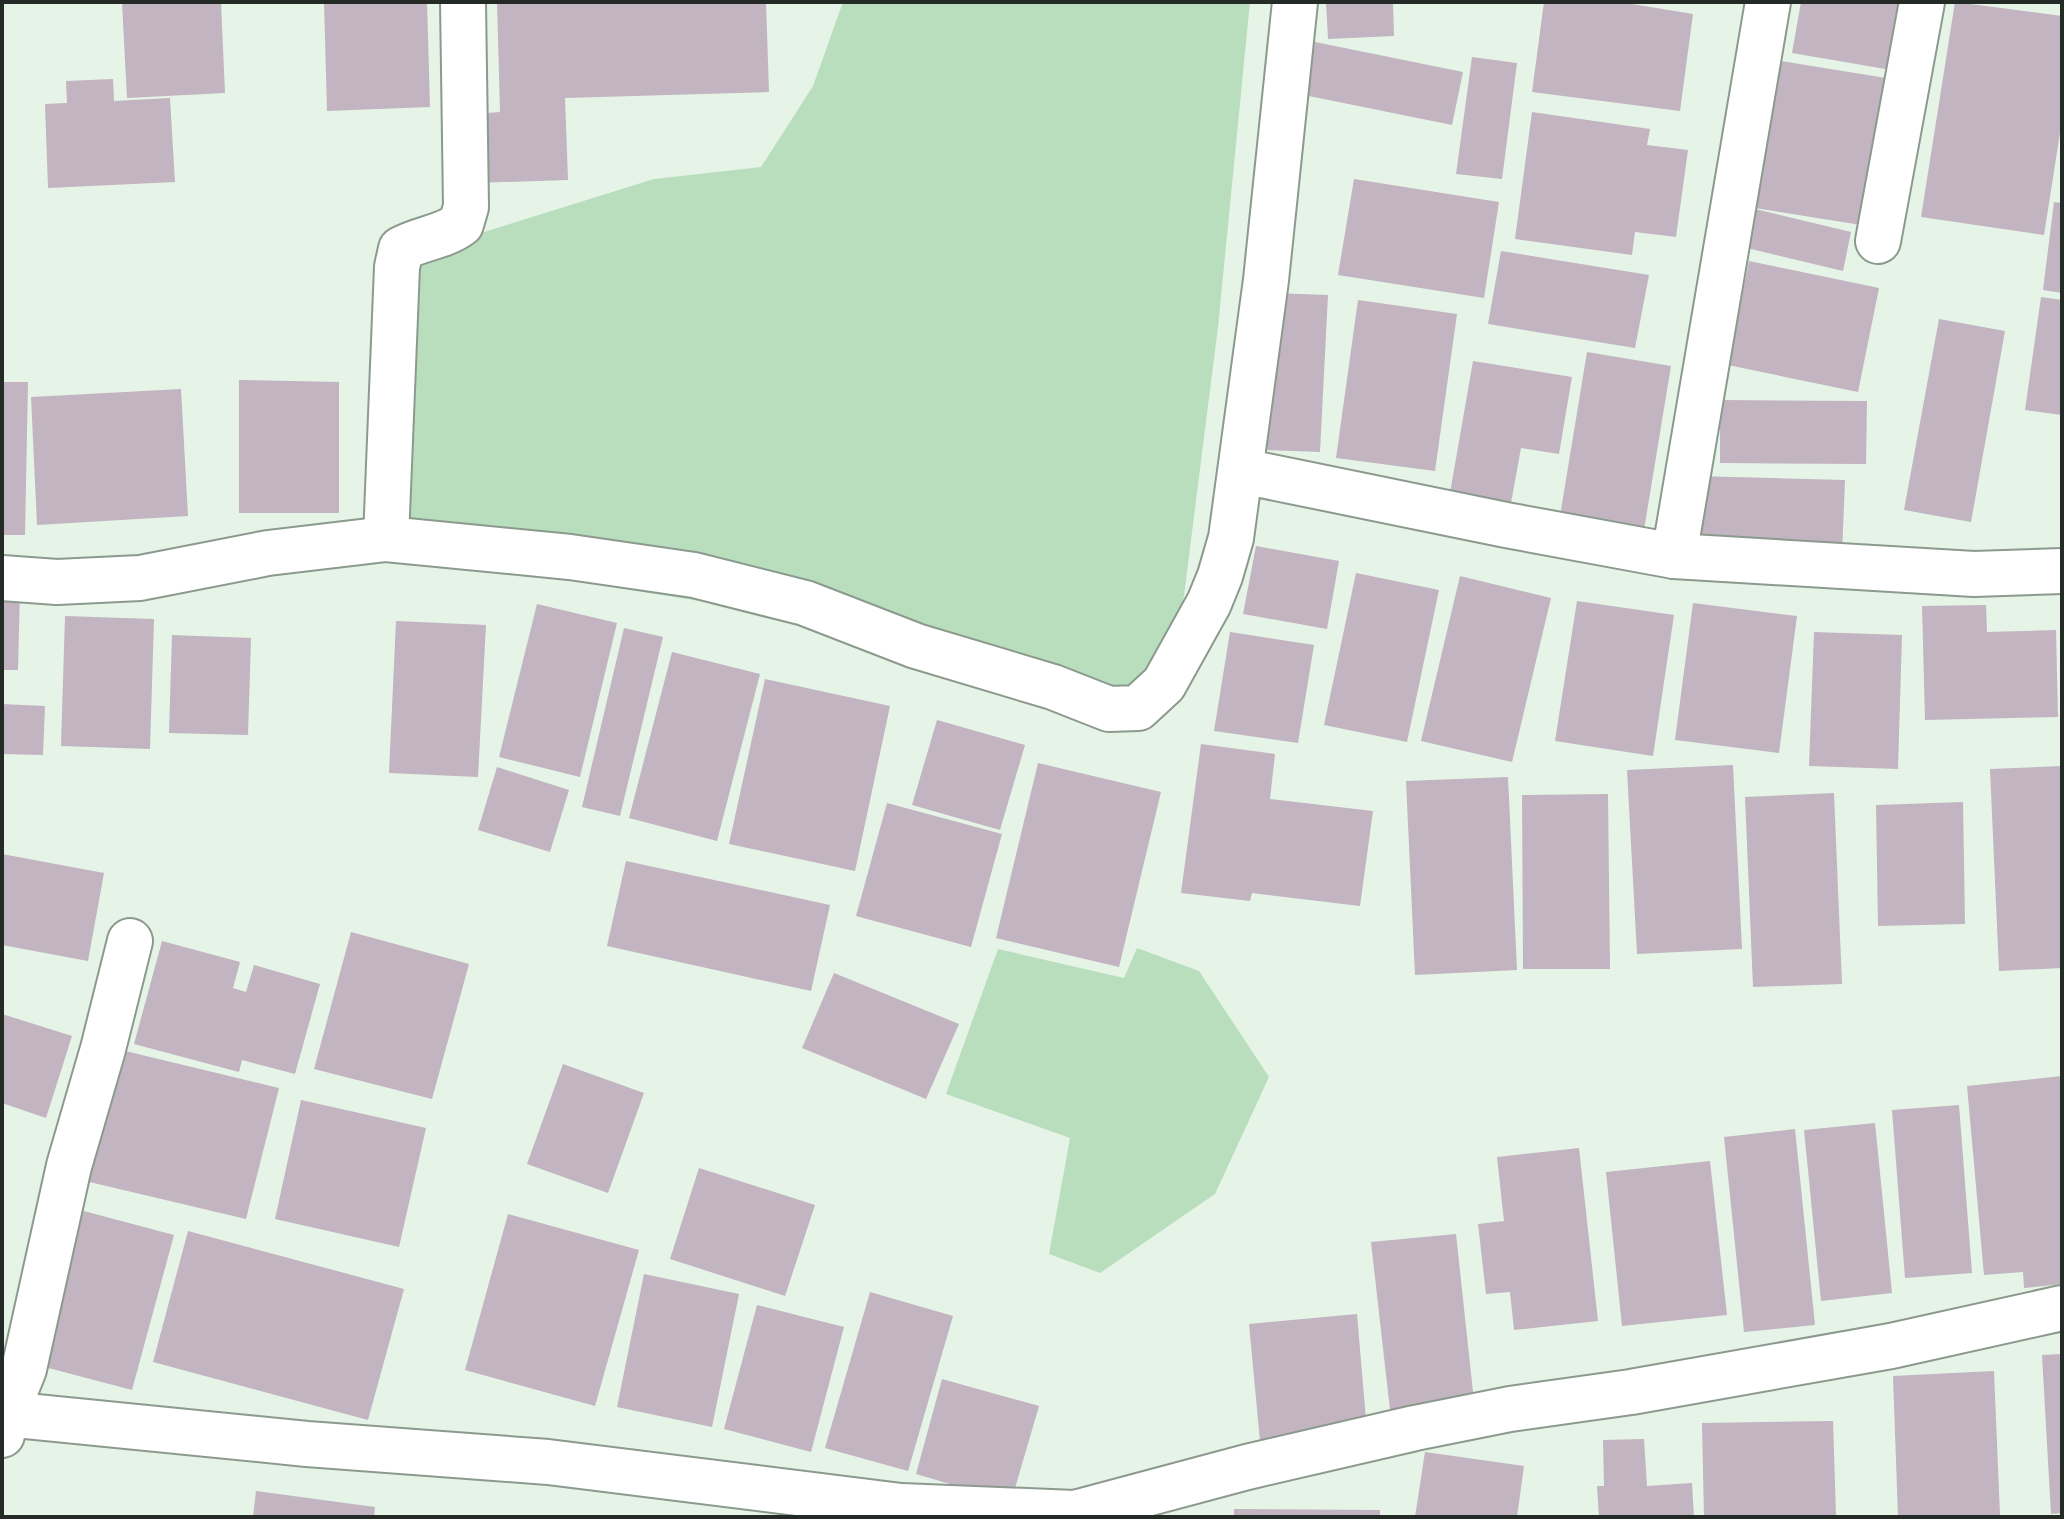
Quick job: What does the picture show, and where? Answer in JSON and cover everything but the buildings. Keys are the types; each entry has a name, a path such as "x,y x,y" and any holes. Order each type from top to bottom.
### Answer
{"street":[{"path":"386,539 397,267 401,249 421,238 450,232 461,224 466,207 463,2"},
{"path":"2,578 57,582 140,578 268,553 386,539 462,545 694,575 805,603 916,646 1053,687 1109,709 1138,708 1164,684 1209,603 1231,538 1242,471 1295,2"},
{"path":"1674,556 1768,2"},
{"path":"1878,241 1922,2"},
{"path":"1242,471 1493,523 1674,556 1974,574 2062,571"},
{"path":"130,941 69,1166 24,1369 4,1425 548,1462 901,1506 1016,1515 1075,1513 1247,1467 1415,1428 1510,1409 1631,1392 1891,1346 2062,1308"}],"green space":[{"path":"843,2 1250,2 1218,327 1179,635 1142,698 756,610 380,550 420,252 654,179 761,167 813,86"},
{"path":"1137,948 1199,971 1269,1077 1215,1194 1100,1273 1049,1254 1070,1138 946,1094 998,949 1124,978"}]}
